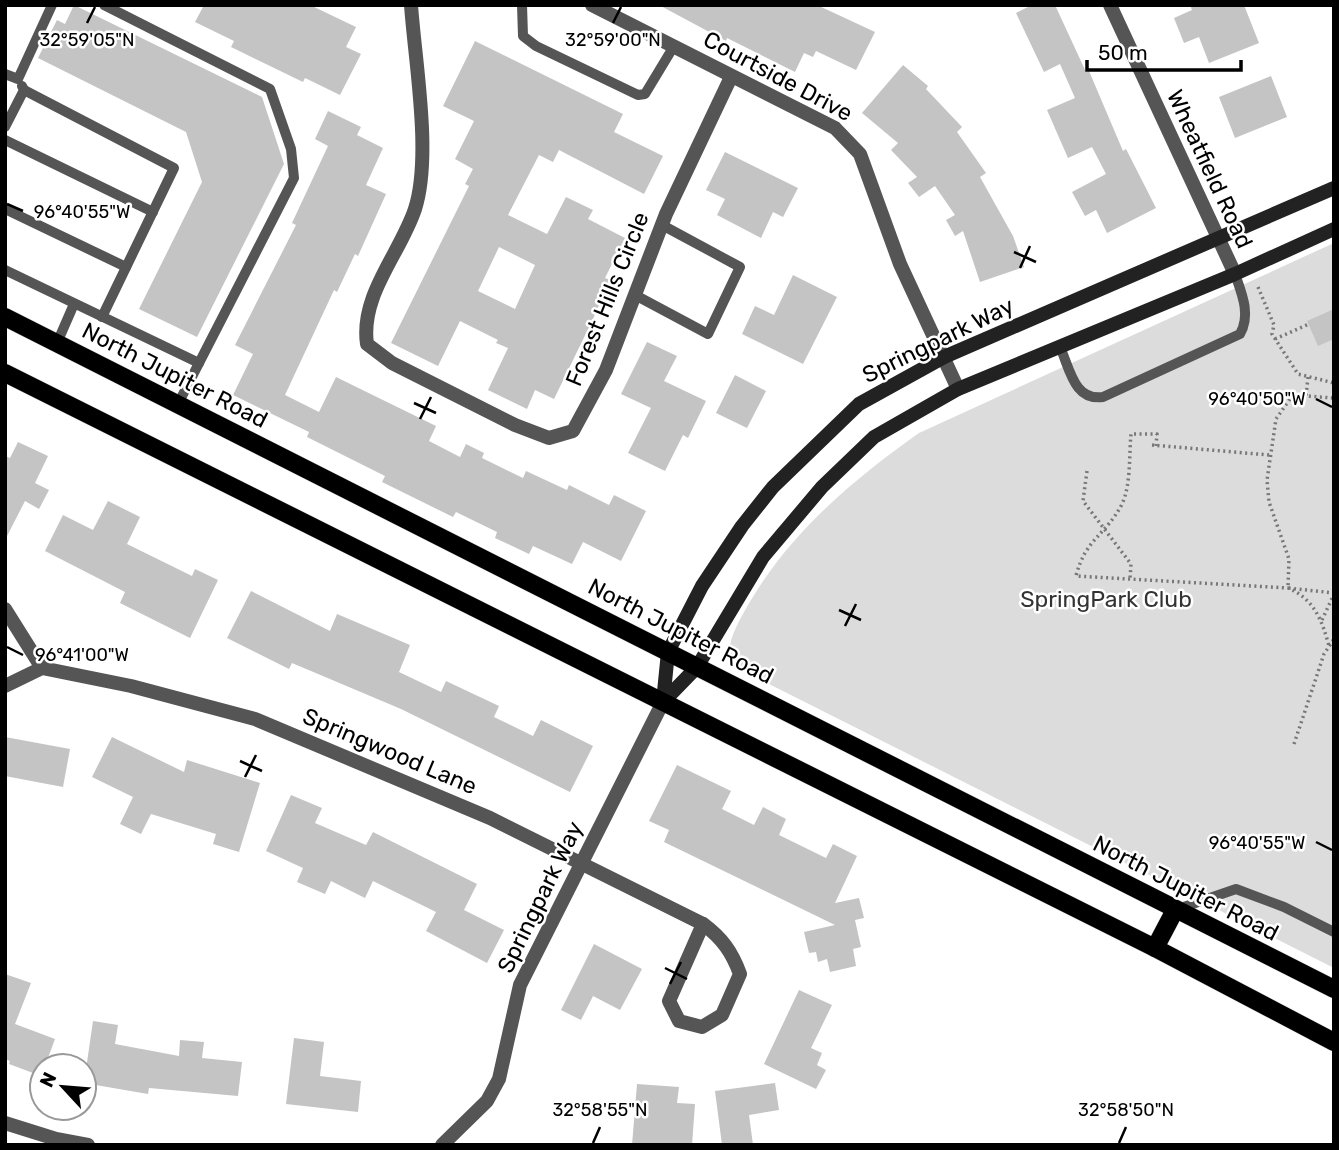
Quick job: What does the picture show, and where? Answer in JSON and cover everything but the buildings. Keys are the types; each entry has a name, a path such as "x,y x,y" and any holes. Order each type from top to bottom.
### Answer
{"main road":[{"name":"North Jupiter Road","path":"5,317 1334,989"},
{"path":"5,373 1155,948 1334,1042"},
{"path":"1155,948 1175,910"}],"street":[{"name":"Forest Hills Circle","path":"411,5 421,175 415,209 371,304 365,328 367,344 392,363 515,425 549,438 573,431 606,370 662,225 731,77"},
{"name":"Courtside Drive","path":"592,5 835,128 850,140 860,154 900,264 958,389"},
{"name":"Wheatfield Road","path":"1110,5 1235,275"},
{"name":"Springpark Way","path":"663,702 668,652 702,586 742,526 801,457 859,404 944,357 1334,188"},
{"name":"Springpark Way","path":"442,1145 487,1101 499,1079 520,985 663,702 697,667 763,557 822,487 874,437 958,389 1235,275 1334,229"},
{"path":"5,609 42,668 5,686"},
{"name":"Springwood Lane","path":"42,668 131,686 255,719 490,818 703,925 718,935 732,953 740,974 722,1015 702,1027 679,1021 669,1001 703,925"},
{"path":"5,1123 56,1139 88,1145"}],"lane":[{"path":"18,79 52,5"},
{"path":"104,5 270,89 291,149 294,178 178,404"},
{"path":"522,5 523,36 536,46 638,94 645,94 653,84 674,46"},
{"path":"5,74 18,79 24,90 174,168 102,317"},
{"path":"5,127 24,90"},
{"path":"5,140 153,212"},
{"path":"5,209 126,267"},
{"path":"635,295 708,334 740,267 662,225"},
{"path":"5,271 199,363"},
{"path":"1060,347 1079,392 1091,398 1103,397 1240,334 1245,326 1245,313 1235,275"},
{"path":"57,343 74,304"},
{"path":"1175,910 1236,889 1284,907 1334,932"}],"path":[{"path":"1258,287 1274,325 1275,339 1286,353 1292,368 1308,377 1334,383"},
{"path":"1275,339 1309,324"},
{"path":"1306,396 1308,377"},
{"path":"1288,588 1289,559 1269,502 1269,455 1276,419 1290,399 1306,396 1334,398"},
{"path":"1269,455 1154,446 1157,434 1131,434 1124,500 1085,550 1076,576 1334,593 1322,620"},
{"path":"1087,471 1083,501 1131,564 1130,579"},
{"path":"1288,588 1303,595 1322,620 1329,646"},
{"path":"1294,744 1329,646 1334,639"}],"green space":[{"name":"SpringPark Club","path":"1334,243 1334,968 737,668 728,655 734,633 751,600 786,551 848,488 919,433"}]}
